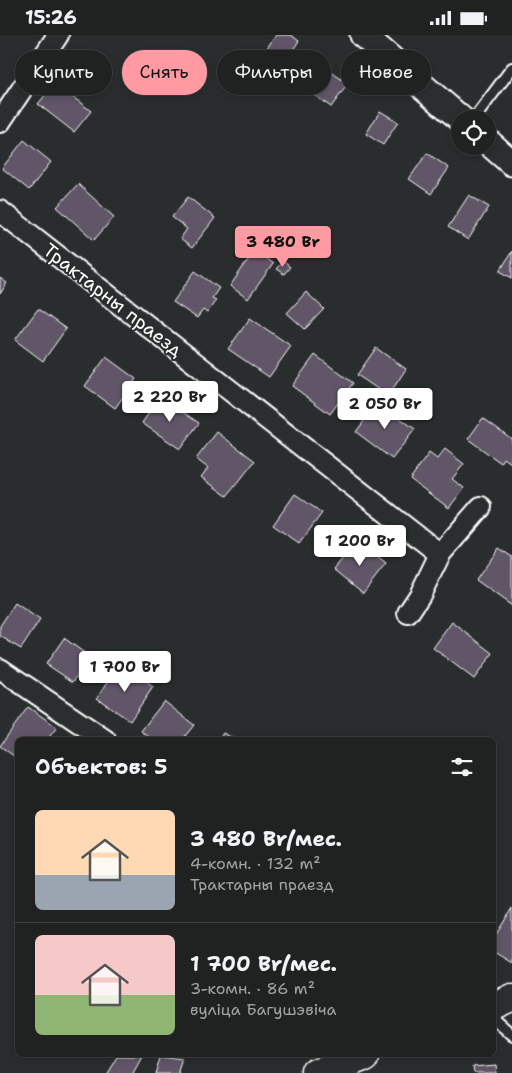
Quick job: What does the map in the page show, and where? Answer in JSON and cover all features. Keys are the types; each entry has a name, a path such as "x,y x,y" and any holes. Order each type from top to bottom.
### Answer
{"main road":[{"path":"496,1004 512,998"},
{"path":"318,1073 360,1057"}],"street":[{"path":"0,122 58,35"},
{"path":"363,35 451,110"},
{"path":"496,149 512,163"},
{"name":"Трактарны праезд","path":"0,211 440,554"},
{"path":"408,613 420,595 440,554 482,507"},
{"path":"0,669 101,737"}],"lane":[{"path":"481,110 512,68"},
{"path":"496,1021 512,1035"}],"building":[{"path":"276,35 291,35 299,41 293,50 266,50"},
{"path":"331,72 341,79 341,93 331,107 314,95 331,95"},
{"path":"45,95 70,95 91,111 74,132 38,104"},
{"path":"380,111 398,122 383,145 366,134"},
{"path":"24,140 51,162 29,190 2,168"},
{"path":"427,153 449,168 431,194 409,179"},
{"path":"78,184 114,217 94,240 57,207"},
{"path":"469,195 489,207 468,240 448,227"},
{"path":"188,197 215,218 192,248 180,239 187,229 172,217"},
{"path":"255,250 273,264 248,299 230,286"},
{"path":"512,251 512,278 500,271"},
{"path":"283,261 290,267 284,274 276,269"},
{"path":"195,271 219,288 212,298 216,300 207,313 203,310 197,318 173,302"},
{"path":"0,278 7,283 0,294"},
{"path":"306,292 324,309 305,329 287,313"},
{"path":"38,309 66,329 43,361 15,340"},
{"path":"250,318 291,346 269,377 228,349"},
{"path":"376,348 406,369 388,396 357,375"},
{"path":"315,355 353,383 330,414 292,386"},
{"path":"106,357 136,379 115,408 85,386"},
{"path":"160,397 199,423 180,449 142,423"},
{"path":"378,402 415,429 392,459 356,432"},
{"path":"483,418 512,439 511,463 504,458 501,463 468,439"},
{"path":"217,432 255,461 227,496 201,477 208,468 196,459"},
{"path":"445,449 464,464 452,479 464,488 449,508 410,479 429,453 437,459"},
{"path":"295,494 322,513 299,544 273,525"},
{"path":"357,541 386,564 363,593 334,569"},
{"path":"499,548 512,557 512,606 476,580"},
{"path":"15,603 40,620 21,649 0,636 0,626"},
{"path":"452,622 493,653 474,679 433,648"},
{"path":"64,638 90,657 73,682 46,664"},
{"path":"120,664 153,687 130,721 97,698"},
{"path":"164,701 194,725 184,737 149,737 141,731"},
{"path":"28,707 57,727 49,737 15,737 15,757 0,746"},
{"path":"223,733 231,737 221,737"},
{"path":"512,908 512,963 496,953 496,935"},
{"path":"115,1057 141,1057 132,1073 105,1073"},
{"path":"160,1057 185,1058 180,1073 156,1073"},
{"path":"494,1064 495,1073 473,1073 472,1066"}]}
